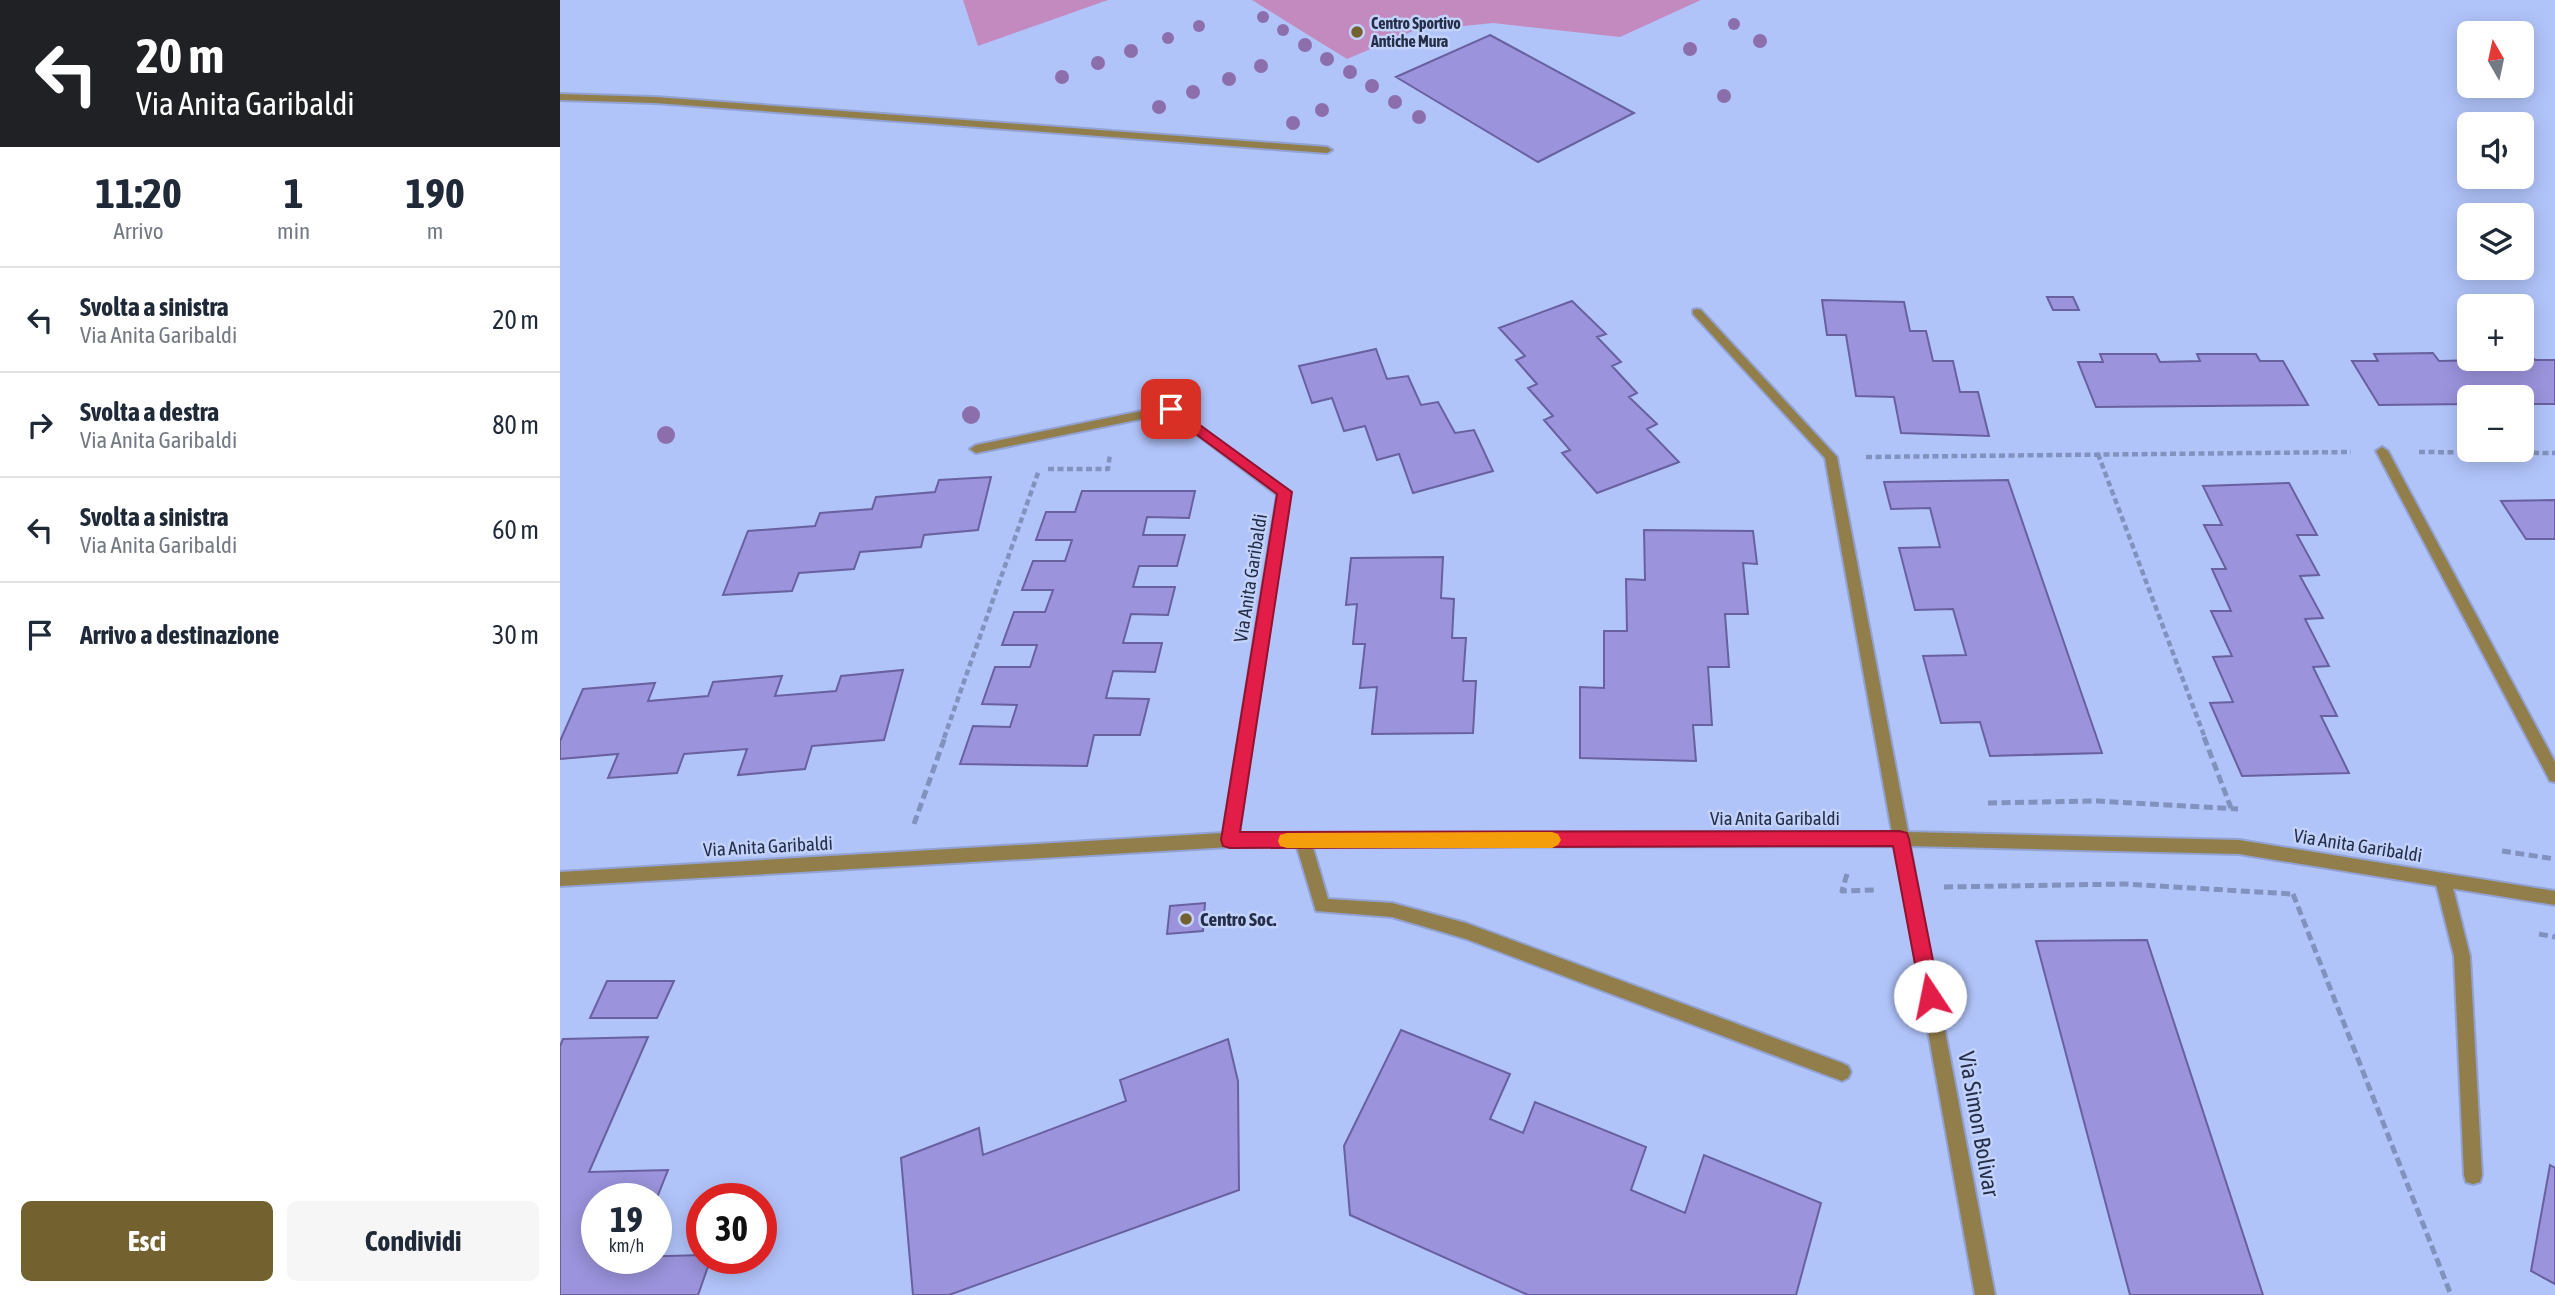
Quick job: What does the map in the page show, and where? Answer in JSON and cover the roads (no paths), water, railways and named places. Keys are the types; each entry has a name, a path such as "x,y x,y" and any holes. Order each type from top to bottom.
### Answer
{"street":[{"path":"560,97 597,97 1327,150"},
{"path":"560,105 597,97"},
{"path":"1697,312 1831,457 1900,839"},
{"name":"Via Anita Garibaldi","path":"976,449 1171,409 1284,492 1230,840"},
{"path":"2382,451 2555,776"},
{"name":"Via Anita Garibaldi","path":"560,879 1230,840 1900,839 2238,847 2555,898"},
{"name":"Via Simon Bolivar","path":"1900,839 1986,1295"},
{"path":"1303,841 1322,906 1392,910 1466,931 1842,1072"},
{"path":"2443,880 2462,956 2473,1175"}],"place":[{"name":"Centro Sportivo Antiche Mura","path":"1357,32"},
{"name":"Centro Soc.","path":"1186,919"}]}
